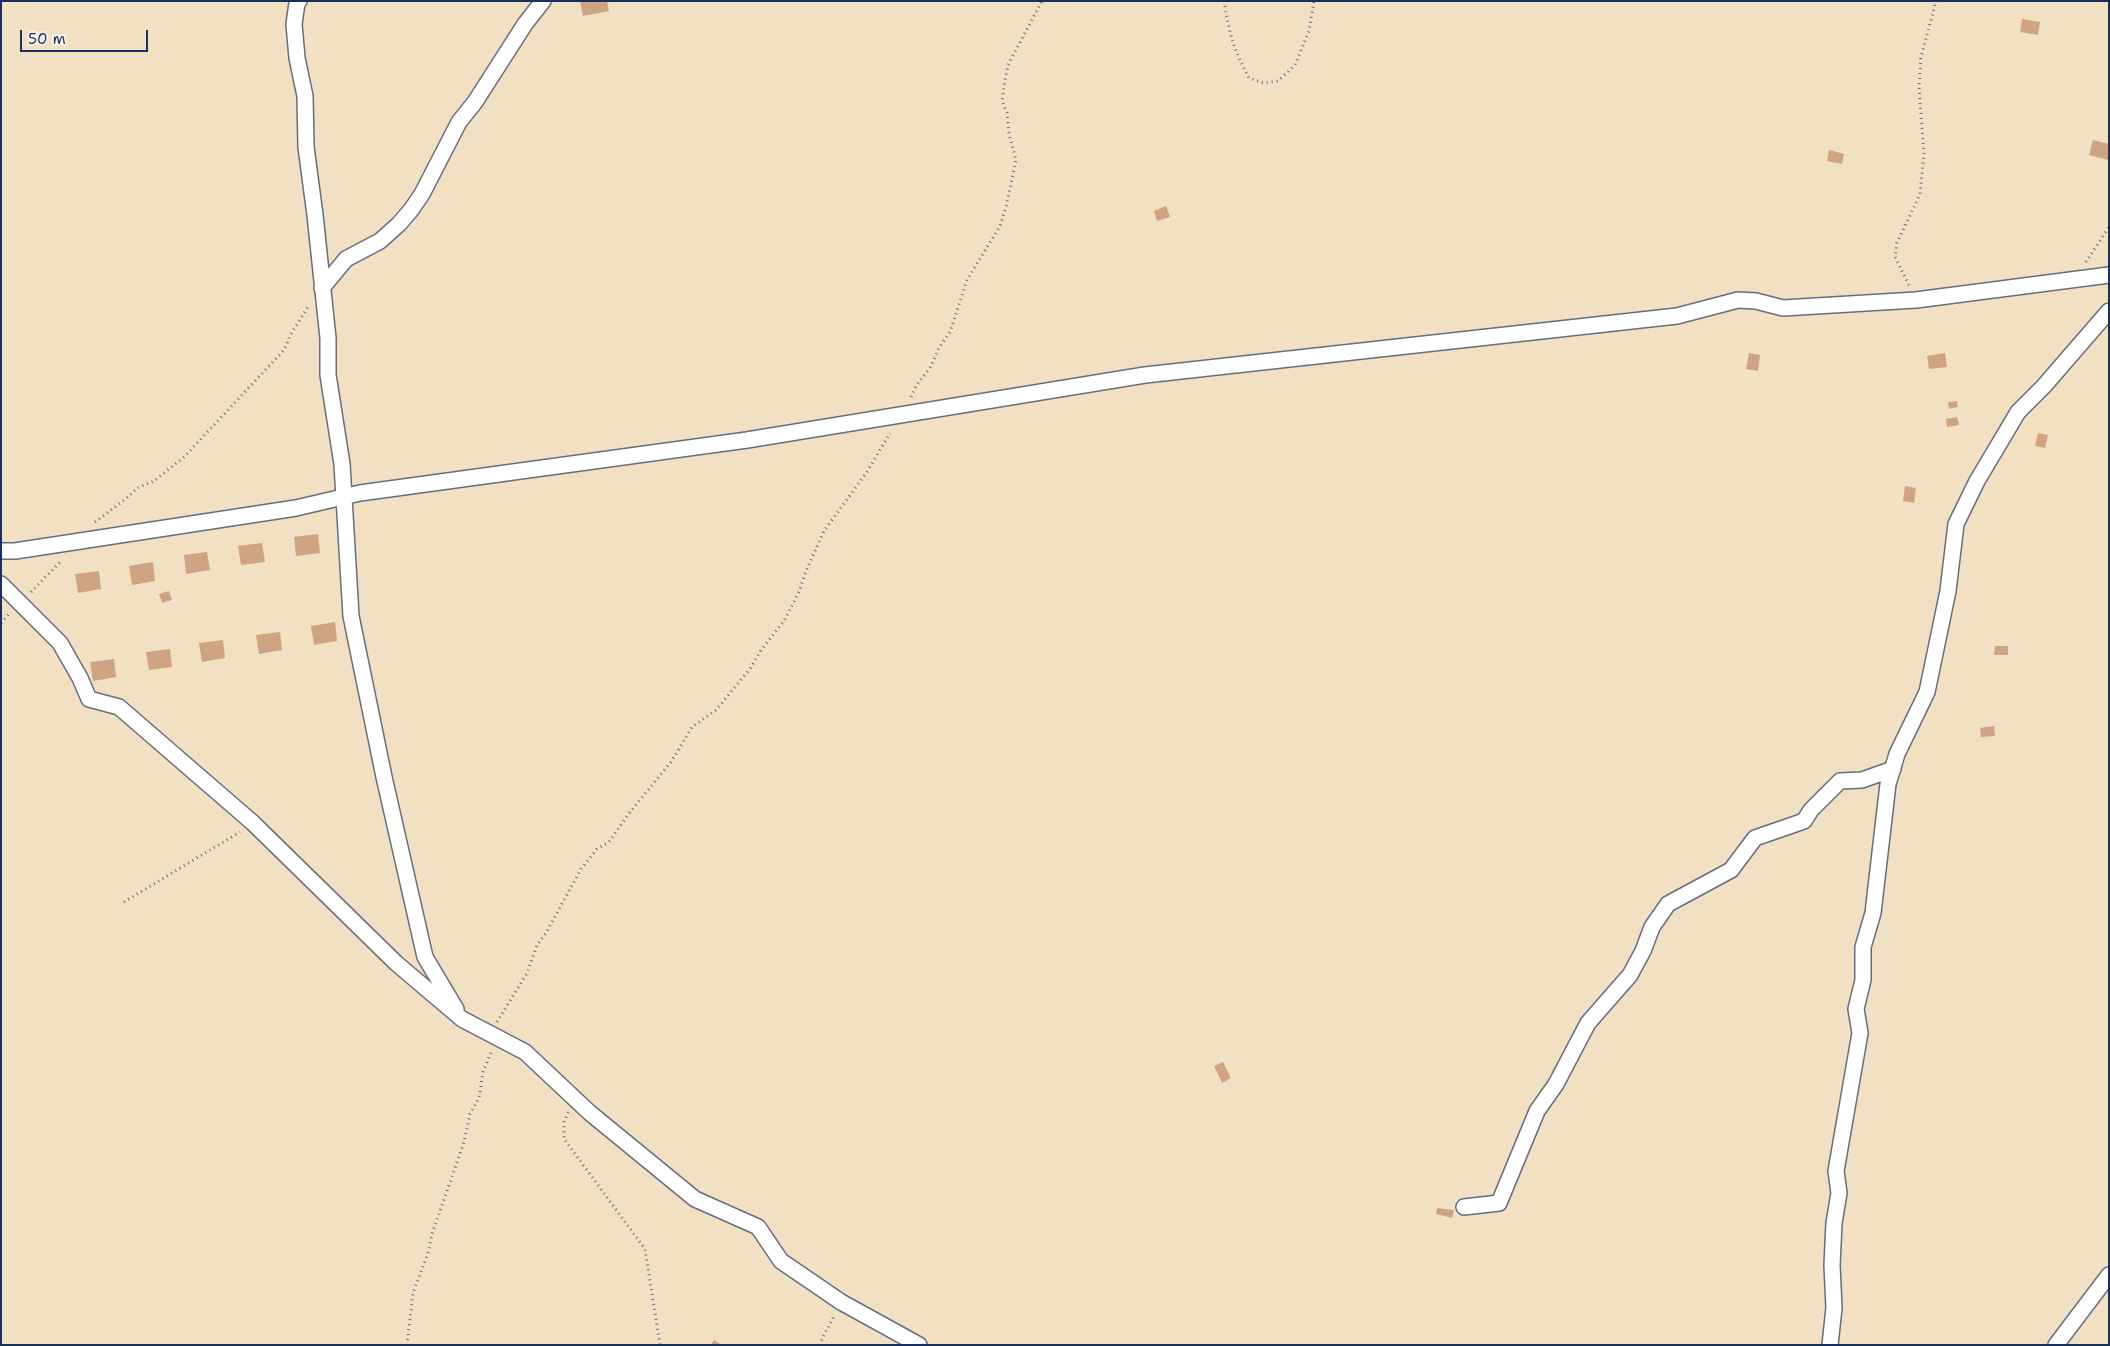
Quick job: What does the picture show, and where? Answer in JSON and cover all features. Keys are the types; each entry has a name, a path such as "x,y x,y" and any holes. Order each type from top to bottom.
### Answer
{"street":[{"path":"299,1 297,3 294,24 297,58 304,96 306,147 314,201 328,338 328,375 337,424 345,496 351,616 384,777 425,957 462,1019"},
{"path":"322,288 346,259 380,241 411,210 422,194 458,122 475,102 525,24 543,1"},
{"path":"1,551 15,551 296,508 345,496 747,440 903,413 1145,375 1677,316 1738,300 1756,301 1783,308 1916,300 2109,275"},
{"path":"1830,1345 1834,1308 1832,1265 1834,1223 1839,1193 1836,1171 1860,1033 1856,1009 1863,980 1863,947 1874,913 1888,784 1897,754 1927,692 1948,591 1956,524 1977,481 2018,412 2044,386 2109,312"},
{"path":"1,584 60,643 80,678 89,699 120,707 253,824 396,963 462,1019 525,1052 573,1097 695,1199 758,1227 781,1261 841,1302 919,1345"},
{"path":"1464,1207 1500,1203 1537,1111 1556,1084 1588,1023 1630,975 1652,927 1668,904 1731,870 1755,838 1804,820 1811,810 1840,781 1862,780 1893,769"},
{"path":"2056,1345 2109,1275"}],"path":[{"path":"407,1345 413,1293 464,1142 470,1114 479,1098 483,1072 492,1049 497,1021 527,973 537,945 546,933 581,869 597,849 609,842 630,812 671,762 692,727 716,710 750,669 761,650 784,621 800,592 806,571 824,531 866,472 950,332 967,280 1000,226 1006,207 1016,160 1009,134 1007,113 1002,101 1005,80 1008,65 1042,1"},
{"path":"1224,1 1230,35 1240,62 1249,78 1264,83 1278,81 1295,65 1310,31 1314,1"},
{"path":"1916,300 1895,257 1897,243 1920,194 1924,153 1920,89 1921,57 1936,1"},
{"path":"2076,278 2109,227"},
{"path":"1,623 22,604 95,523 137,488 154,481 184,457 204,437 221,416 284,350 291,334 314,296 322,288"},
{"path":"124,902 253,824"},
{"path":"573,1097 564,1122 564,1138 645,1249 660,1345"},
{"path":"819,1345 841,1302"}],"building":[{"path":"580,1 607,1 609,11 583,16"},
{"path":"2022,19 2040,22 2038,35 2020,32"},
{"path":"2093,140 2109,144 2108,160 2089,155"},
{"path":"1829,150 1844,154 1842,164 1827,161"},
{"path":"1166,206 1170,217 1157,221 1154,211"},
{"path":"1749,353 1760,355 1758,371 1746,369"},
{"path":"1945,353 1947,367 1929,369 1927,356"},
{"path":"1957,401 1958,407 1949,409 1948,402"},
{"path":"1957,417 1959,425 1947,427 1946,419"},
{"path":"2038,433 2048,435 2045,448 2035,446"},
{"path":"1905,486 1916,488 1914,503 1903,501"},
{"path":"318,534 320,553 296,556 294,537"},
{"path":"262,543 265,562 241,565 238,546"},
{"path":"207,552 210,570 186,574 184,555"},
{"path":"153,562 155,581 132,585 129,566"},
{"path":"99,571 101,589 78,593 75,574"},
{"path":"169,591 172,600 162,603 159,594"},
{"path":"335,622 337,641 314,645 311,626"},
{"path":"280,632 282,650 259,654 256,635"},
{"path":"223,640 225,658 202,662 199,643"},
{"path":"1995,646 2008,646 2008,655 1994,655"},
{"path":"170,649 172,667 149,670 146,652"},
{"path":"114,659 116,677 93,681 90,662"},
{"path":"1994,726 1995,736 1981,737 1980,728"},
{"path":"1223,1062 1231,1078 1222,1083 1214,1066"},
{"path":"1437,1208 1454,1210 1452,1218 1436,1214"},
{"path":"714,1340 722,1345 711,1345"}]}
